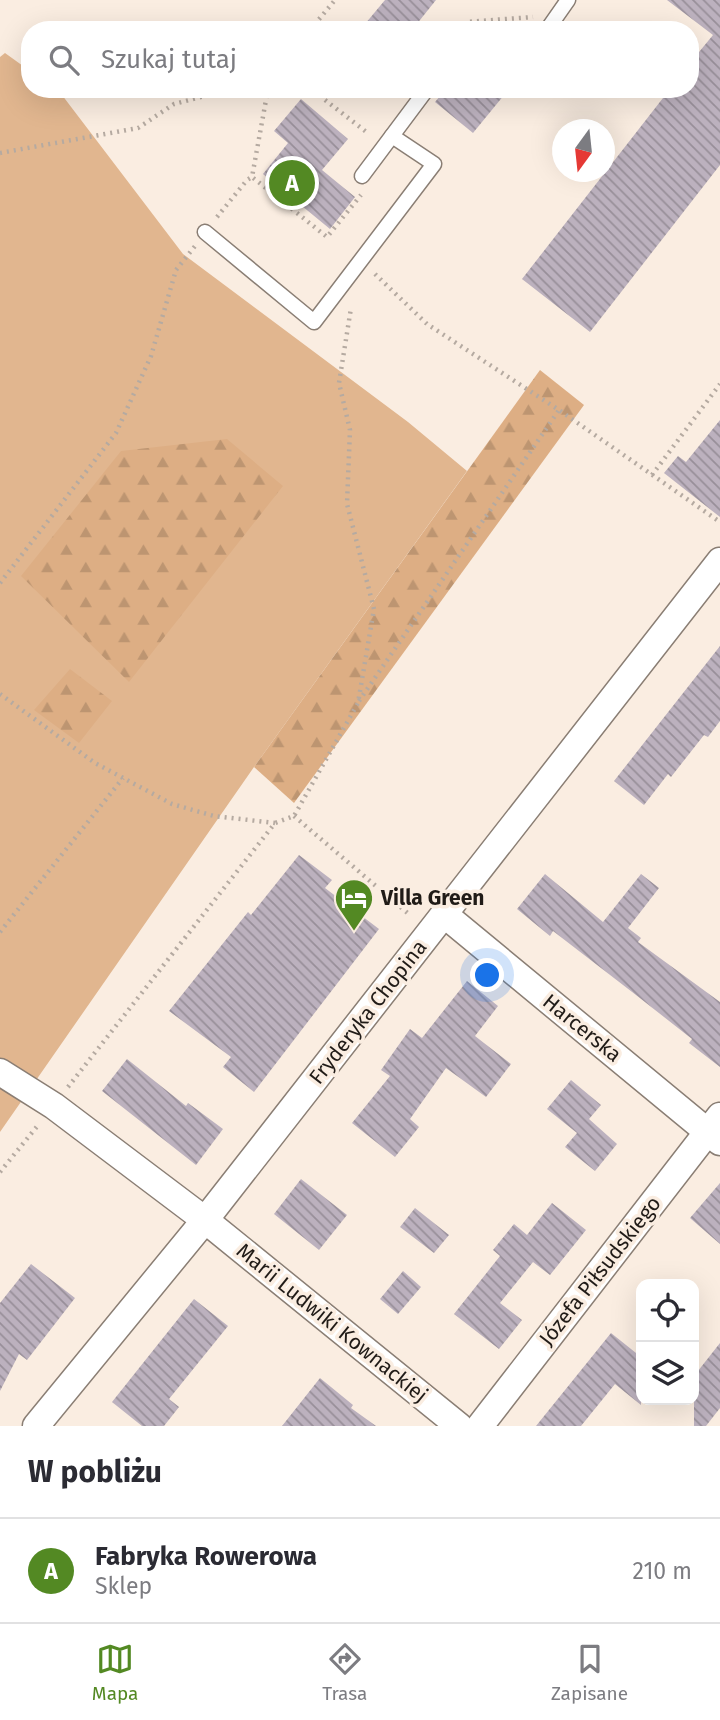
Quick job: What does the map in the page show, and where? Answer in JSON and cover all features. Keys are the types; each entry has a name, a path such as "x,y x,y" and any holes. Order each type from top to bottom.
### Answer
{"street":[{"name":"Fryderyka Chopina","path":"36,1426 205,1220 720,561"},
{"name":"Harcerska","path":"438,924 716,1130"},
{"name":"Marii Ludwiki Kownackiej","path":"0,1072 54,1105 205,1220 459,1426"},
{"name":"Józefa Piłsudskiego","path":"480,1426 716,1130"}],"lane":[{"path":"553,21 568,0"},
{"path":"362,176 420,98"},
{"path":"205,232 314,323 434,164 391,136"}],"path":[{"path":"318,21 335,0"},
{"path":"480,21 537,17"},
{"path":"0,153 138,128 174,104 197,98"},
{"path":"253,177 266,98"},
{"path":"326,100 374,138"},
{"path":"253,177 327,237 361,195 351,187"},
{"path":"0,583 116,433 151,356 176,270 247,180 253,177"},
{"path":"361,260 427,324 559,410 720,522"},
{"path":"351,307 339,383 350,430 347,504 374,609 358,703"},
{"path":"652,475 720,384"},
{"path":"0,694 96,763 172,804 214,816 275,823 294,816 358,703 559,410"},
{"path":"0,932 123,778"},
{"path":"294,816 438,924"},
{"path":"0,1172 275,823"}],"shaded area":[{"path":"5,53 21,65 21,98 64,98 183,254 408,422 467,471 254,767 0,1132 0,57"}],"green space":[{"path":"540,370 584,405 294,803 254,767"},
{"path":"227,439 283,486 129,682 21,576 121,451"},
{"path":"70,669 112,701 79,743 34,710"}],"building":[{"path":"385,0 436,0 419,21 368,21"},
{"path":"667,0 720,0 720,165 590,332 522,279 598,182 615,182 615,160 663,98 699,98 699,52 713,35 699,24 699,21 695,21"},
{"path":"438,98 502,98 473,133 435,102"},
{"path":"301,99 348,139 322,170 355,197 330,229 263,174 288,143 274,131"},
{"path":"720,420 720,517 664,473 678,456 686,462"},
{"path":"720,646 720,721 708,737 704,735 671,777 668,774 644,805 614,781"},
{"path":"299,855 332,880 325,888 379,929 254,1092 223,1067 231,1057 169,1011 248,912 251,915"},
{"path":"545,874 603,922 641,874 659,888 628,928 641,938 638,942 720,1002 720,1067 689,1043 692,1039 636,995 553,931 550,936 517,909"},
{"path":"467,981 498,1006 475,1036 511,1064 486,1097 446,1068 410,1119 419,1127 395,1157 352,1123 390,1076 381,1070 410,1029 422,1038"},
{"path":"127,1059 186,1106 188,1103 223,1129 196,1165 102,1091"},
{"path":"571,1080 601,1105 589,1119 617,1144 595,1171 565,1147 577,1133 547,1109"},
{"path":"301,1179 347,1215 319,1250 274,1214"},
{"path":"720,1183 720,1244 690,1218"},
{"path":"552,1203 586,1230 550,1275 533,1262 500,1303 522,1320 499,1349 454,1314 500,1256 493,1250 514,1224 527,1235"},
{"path":"415,1208 449,1235 434,1253 400,1227"},
{"path":"31,1264 75,1298 27,1360 19,1354 0,1391 0,1303"},
{"path":"403,1271 421,1287 398,1314 380,1299"},
{"path":"194,1299 228,1326 169,1399 179,1407 164,1426 142,1426 112,1402"},
{"path":"611,1333 636,1353 636,1401 615,1384 581,1426 536,1426"},
{"path":"720,1343 720,1408 706,1426 694,1426 694,1405 699,1405 699,1370"},
{"path":"320,1378 353,1405 351,1408 376,1426 282,1426"}],"place":[{"name":"Fabryka Rowerowa","path":"292,183"},
{"name":"Villa Green","path":"354,932"}]}
